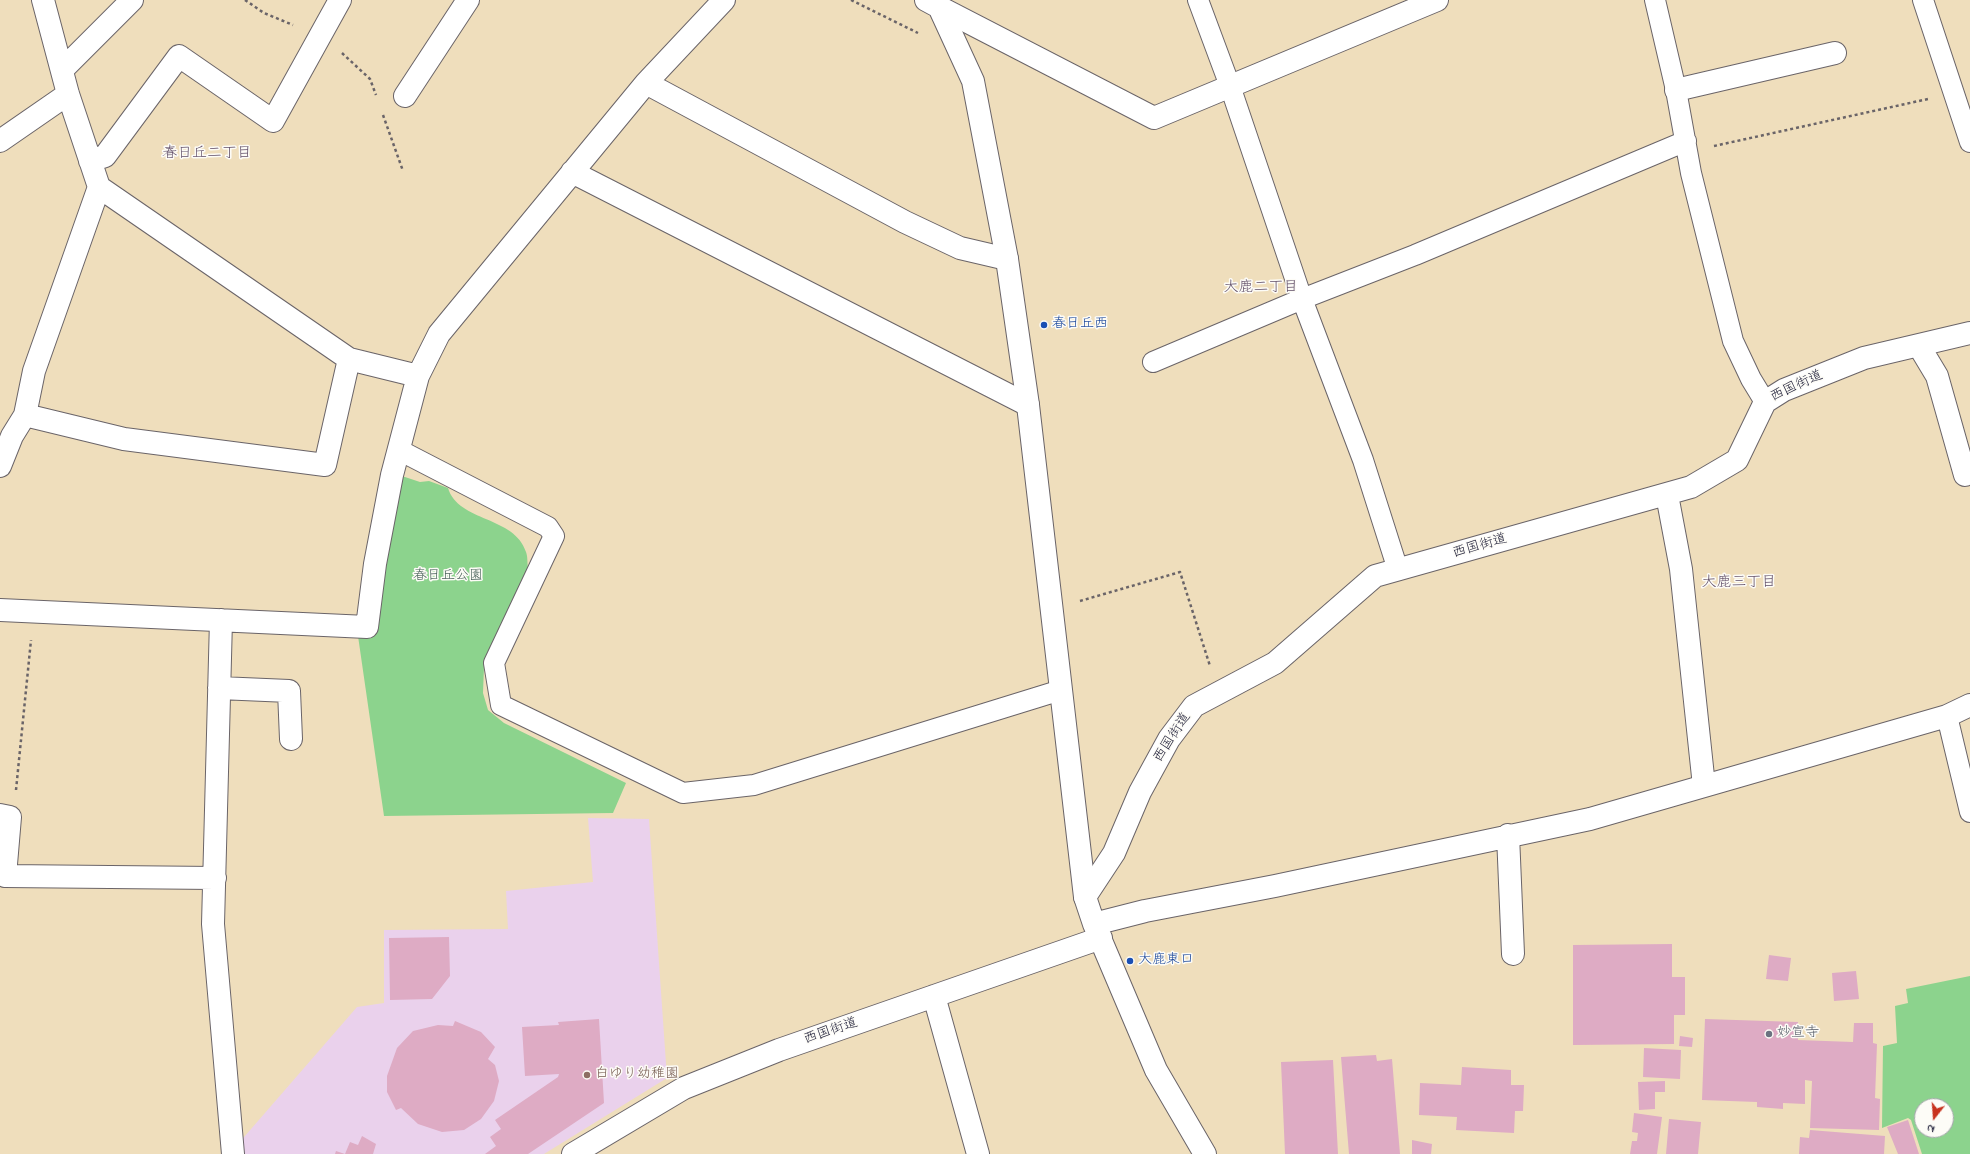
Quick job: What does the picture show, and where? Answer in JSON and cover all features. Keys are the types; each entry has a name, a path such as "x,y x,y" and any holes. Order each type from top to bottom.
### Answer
{"street":[{"path":"43,0 68,94 99,187 349,359 418,376"},
{"path":"62,70 132,0"},
{"path":"90,161 105,156 179,56 273,121 340,0"},
{"path":"405,96 468,0"},
{"path":"0,610 367,627 376,557 392,475 418,376 439,334 646,83 724,0"},
{"path":"934,2 1154,118 1437,0"},
{"path":"934,2 973,81 1008,259 1028,405 1085,897 1097,931 1156,1070 1205,1154"},
{"path":"1676,90 1835,54"},
{"path":"646,83 939,238 960,248 1008,259"},
{"path":"0,141 68,94"},
{"path":"572,172 1028,405"},
{"path":"0,466 12,436 25,415 34,370 99,187"},
{"name":"西国街道","path":"1085,897 1114,854 1140,792 1169,739 1194,706 1275,663 1375,576 1691,487 1737,460 1766,402 1784,390 1864,358 1970,333"},
{"path":"1919,346 1937,376 1965,475"},
{"path":"25,415 124,439 325,465 349,359"},
{"path":"1667,495 1681,569 1704,786"},
{"path":"221,620 213,924 233,1154"},
{"path":"219,688 289,691 291,739"},
{"name":"西国街道","path":"573,1154 684,1088 779,1050 934,996 1145,911 1276,886 1508,835 1590,819 1947,716 1970,704"},
{"path":"5,816 5,876 214,878"},
{"path":"1508,835 1513,954"},
{"path":"934,996 978,1154"}],"lane":[{"path":"1198,0 1230,86 1302,299 1363,460 1398,570"},
{"path":"1655,0 1676,90 1687,147 1733,341 1751,379 1766,402"},
{"path":"1923,0 1970,142"},
{"path":"1153,362 1302,299 1687,147"},
{"path":"399,450 548,526 554,536 494,663 501,705 683,793 754,785 1061,690"},
{"path":"1947,716 1970,812"}],"path":[{"path":"245,0 264,14 320,36 336,48 370,79 378,100"},
{"path":"851,0 922,35"},
{"path":"1687,147 1954,94"},
{"path":"380,108 403,171"},
{"path":"1052,609 1180,572 1219,693"},
{"path":"5,816 15,805 34,612"}],"shaded area":[{"path":"588,818 649,819 667,1078 544,1154 239,1154 238,1144 357,1007 384,1003 384,930 508,929 506,891 593,882"}],"green space":[{"name":"春日丘公園","path":"399,475 420,482 429,481 448,488 454,499 463,507 474,514 499,525 511,532 520,540 527,554 528,567 484,667 483,693 488,710 504,723 626,783 613,813 384,816 358,636"},
{"path":"1970,976 1970,1154 1922,1154 1917,1138 1954,1138 1954,1098 1914,1098 1914,1129 1911,1120 1908,1118 1882,1128 1883,1046 1897,1043 1895,1006 1908,1003 1906,989"}],"building":[{"path":"449,937 450,976 432,999 390,1000 389,938"},
{"path":"1672,944 1672,977 1685,977 1685,1015 1674,1015 1674,1044 1573,1045 1573,945"},
{"path":"1769,955 1791,958 1788,981 1766,979"},
{"path":"1856,971 1859,999 1834,1001 1832,973"},
{"path":"599,1019 604,1103 528,1154 485,1154 496,1146 490,1137 501,1129 495,1120 558,1077 559,1074 525,1076 522,1027 559,1025 558,1022"},
{"path":"1705,1019 1798,1022 1798,1040 1853,1042 1854,1023 1873,1023 1873,1043 1877,1044 1875,1098 1880,1099 1879,1130 1810,1128 1812,1081 1805,1080 1805,1104 1783,1103 1783,1109 1757,1107 1757,1102 1702,1100"},
{"path":"455,1021 481,1032 495,1047 488,1059 495,1065 499,1081 494,1101 481,1119 464,1130 442,1132 418,1124 401,1108 396,1110 387,1092 387,1076 397,1048 413,1031 438,1025 453,1026"},
{"path":"1680,1036 1693,1038 1692,1047 1679,1046"},
{"path":"1644,1048 1681,1050 1680,1079 1643,1077"},
{"path":"1376,1055 1377,1061 1392,1059 1400,1154 1349,1154 1341,1057"},
{"path":"1333,1060 1338,1154 1285,1154 1281,1062"},
{"path":"1462,1067 1511,1070 1511,1085 1524,1085 1523,1111 1515,1111 1514,1133 1456,1130 1457,1117 1419,1115 1420,1083 1461,1085"},
{"path":"1665,1081 1665,1092 1655,1092 1655,1109 1639,1110 1638,1082"},
{"path":"1634,1113 1662,1117 1657,1154 1630,1154 1632,1141 1637,1141 1638,1133 1632,1132"},
{"path":"1669,1119 1701,1122 1698,1154 1666,1154"},
{"path":"1908,1120 1919,1154 1898,1154 1887,1127"},
{"path":"1810,1130 1885,1136 1884,1154 1799,1154 1800,1137 1809,1138"},
{"path":"362,1136 376,1144 373,1154 345,1154 350,1142 358,1145"},
{"path":"1412,1140 1432,1144 1431,1154 1412,1154"},
{"path":"336,1151 345,1154 335,1154"}],"place":[{"name":"春日丘西","path":"1044,325"},
{"name":"大鹿東口","path":"1130,961"},
{"name":"妙宣寺","path":"1769,1034"},
{"name":"白ゆり幼稚園","path":"587,1075"}],"district":[{"name":"春日丘二丁目","path":"207,155"},
{"name":"大鹿二丁目","path":"1261,289"},
{"name":"大鹿三丁目","path":"1739,584"}]}
